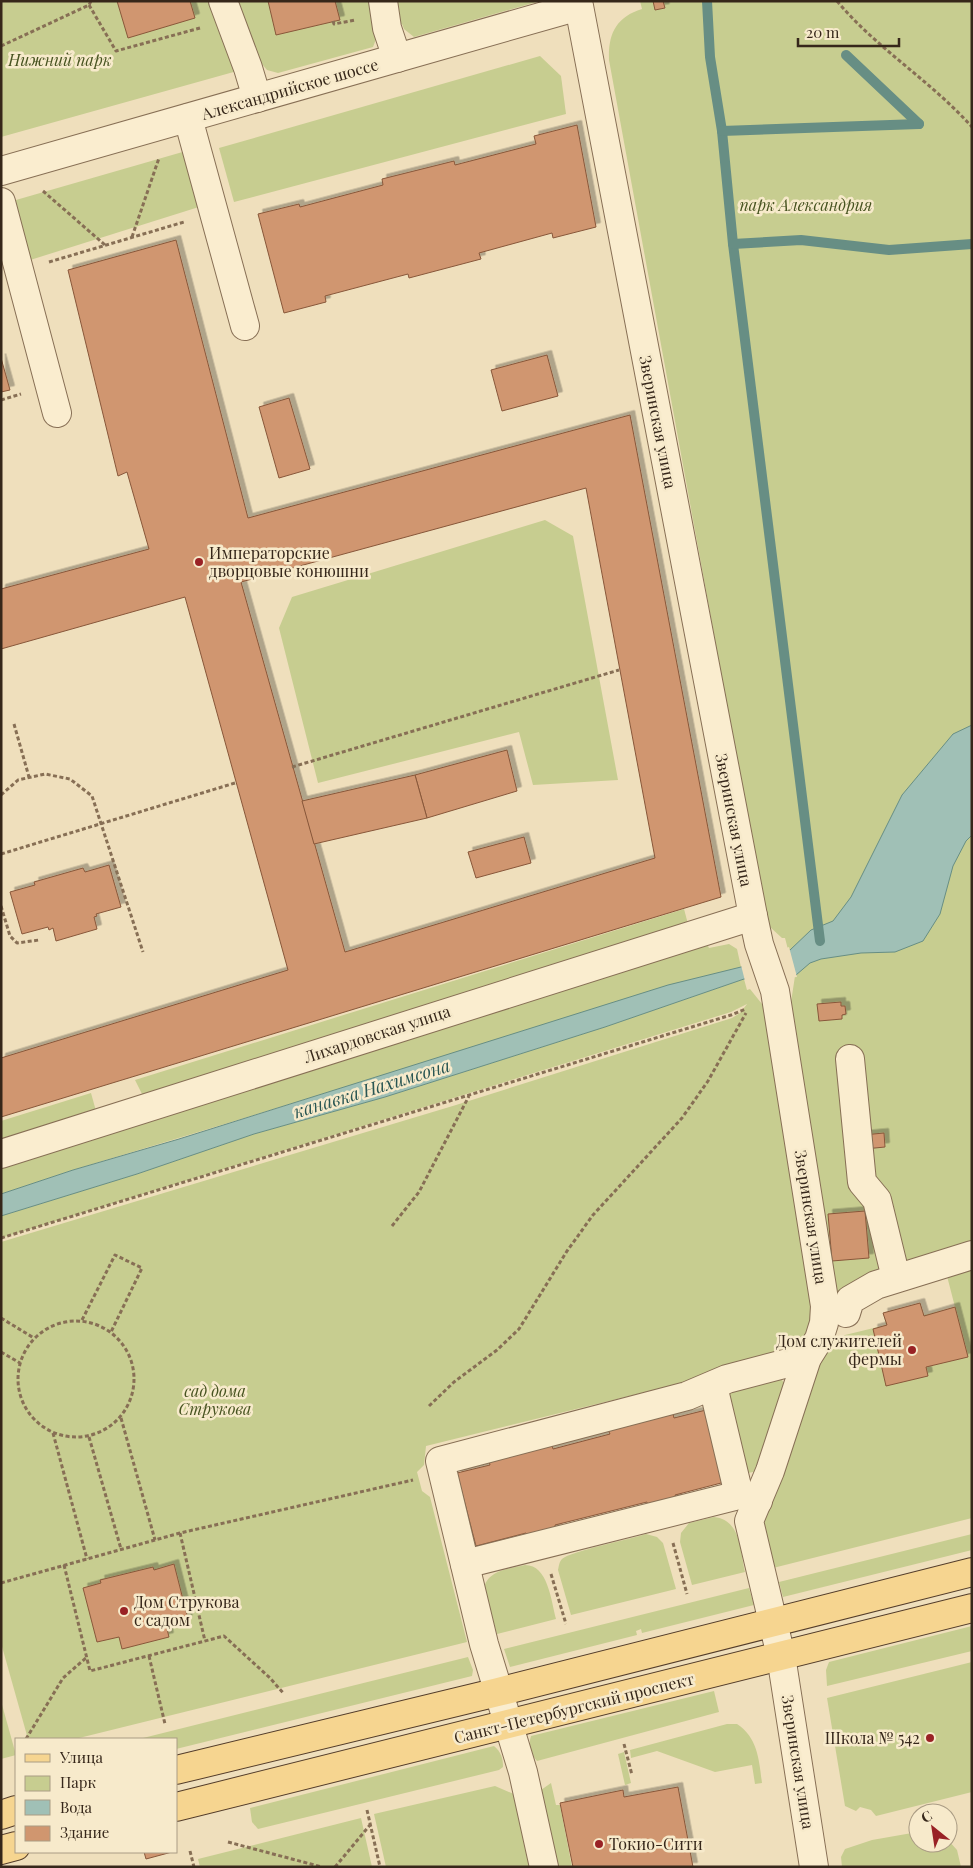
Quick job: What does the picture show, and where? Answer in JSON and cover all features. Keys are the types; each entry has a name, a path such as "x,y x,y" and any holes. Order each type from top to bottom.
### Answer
{"main road":[{"path":"178,1770 498,1692 972,1572"},
{"name":"Санкт-Петербургский проспект","path":"178,1806 972,1608"},
{"path":"1,1815 15,1810"},
{"path":"1,1850 15,1846"}],"street":[{"path":"383,1 387,28 397,58"},
{"name":"Александрийское шоссе","path":"1,171 191,130 257,98 579,6"},
{"name":"Зверинская улица","path":"579,6 753,916 759,944 775,990 825,1306 824,1323 819,1339 807,1358 770,1471 749,1498 749,1521 781,1656 814,1867"},
{"path":"226,10 257,98"},
{"path":"191,130 245,326"},
{"path":"1,202 57,413"},
{"name":"Лихардовская улица","path":"1,1154 753,916"},
{"path":"850,1059 862,1182 877,1200 896,1278"},
{"path":"846,1313 850,1300 876,1285 972,1255"},
{"path":"544,1867 523,1772 484,1644 440,1461 687,1396 727,1379 807,1358"},
{"path":"465,1564 665,1514 749,1498 713,1386"}],"path":[{"path":"837,1 851,18 936,92 972,127"},
{"path":"1,46 90,3 116,50 226,10"},
{"path":"131,238 162,150 191,130"},
{"path":"37,186 105,245"},
{"path":"20,270 214,213"},
{"path":"292,767 619,670"},
{"path":"14,724 29,777"},
{"path":"1,796 18,780 45,774 70,779 92,796 103,824 143,952"},
{"path":"1,854 235,783"},
{"path":"1,906 10,936 17,943 39,940"},
{"path":"1,1238 731,1015 748,1008 708,1081 682,1118 594,1215 568,1251 519,1329 497,1350 454,1382 429,1406"},
{"path":"392,1226 419,1192 469,1095"},
{"path":"82,1321 115,1255 142,1268 111,1332"},
{"path":"1,1318 34,1338"},
{"path":"82,1321 97,1325 111,1332 124,1346 133,1363 135,1382 131,1401 121,1417 106,1430 89,1437 70,1438 53,1433 40,1426 30,1416 23,1404 18,1384 20,1363 26,1349 34,1338 48,1328 64,1322 82,1321"},
{"path":"1,1352 20,1363"},
{"path":"121,1417 155,1540"},
{"path":"53,1433 87,1558"},
{"path":"89,1437 121,1549"},
{"path":"1,1583 180,1533 418,1479 440,1461"},
{"path":"665,1514 687,1594"},
{"path":"180,1533 205,1641"},
{"path":"542,1545 566,1624"},
{"path":"64,1565 90,1671 224,1636 270,1678 284,1694"},
{"path":"149,1656 165,1724"},
{"path":"27,1738 63,1678 87,1657"},
{"path":"624,1744 632,1774"},
{"path":"367,1810 380,1867"},
{"path":"335,1867 370,1824"},
{"path":"228,1842 322,1867"},
{"path":"190,1851 194,1867"}],"green space":[{"name":"Нижний парк","path":"1,1 540,1 414,37 404,29 402,24 377,31 378,34 373,47 278,73 267,70 262,64 1,137"},
{"name":"парк Александрия","path":"640,1 972,1 972,1518 773,1568 763,1525 814,1370 824,1355 845,1335 886,1325 883,1313 920,1303 924,1315 955,1307 947,1276 836,1297 789,1015 795,976 785,938 782,938 770,927 753,848 609,60 610,42 615,28 633,12 642,9"},
{"path":"540,56 561,76 566,114 234,202 219,148"},
{"path":"186,151 202,206 27,261 9,202"},
{"path":"545,520 573,536 618,780 533,785 519,732 318,783 279,628 292,597"},
{"path":"684,909 688,924 143,1096 135,1080"},
{"path":"707,944 709,948 729,944 737,949 741,967 73,1170 1,1194 1,1165"},
{"name":"сад дома Струкова","path":"744,979 747,990 750,989 766,1009 813,1315 805,1335 796,1348 715,1375 426,1446 424,1465 417,1472 422,1491 430,1497 467,1642 79,1738 28,1738 1,1643 1,1242 456,1105 732,1018 740,1013 747,1004 731,1012 1,1238 1,1216 137,1174 254,1134 385,1097 605,1027"},
{"path":"91,1093 96,1111 1,1141 1,1121"},
{"path":"776,1378 782,1380 785,1385 758,1471 748,1473 728,1395 730,1392"},
{"path":"714,1517 723,1519 730,1524 738,1537 745,1572 692,1585 680,1542 681,1533 689,1523"},
{"path":"646,1534 657,1537 663,1543 676,1589 571,1615 558,1570 562,1559 589,1549"},
{"path":"972,1534 972,1550 783,1597 779,1582"},
{"path":"525,1565 533,1567 544,1577 556,1619 497,1634 484,1589 486,1583 489,1578 500,1571"},
{"path":"749,1588 754,1605 642,1633 641,1629 636,1631 637,1635 510,1667 504,1649"},
{"path":"972,1626 972,1651 827,1686 826,1670 829,1662"},
{"path":"468,1657 473,1670 472,1676 178,1749 178,1738 143,1738"},
{"path":"972,1662 972,1792 928,1803 908,1803 908,1808 876,1816 871,1810 860,1807 856,1811 845,1806 827,1698"},
{"path":"714,1691 719,1712 537,1761 532,1753 530,1746 531,1736"},
{"path":"1,1701 15,1755 1,1759"},
{"path":"727,1724 737,1724 749,1736 756,1750 762,1783 755,1784 752,1765 715,1772 657,1751 631,1758 630,1750"},
{"path":"494,1746 500,1753 503,1761 503,1767 499,1770 258,1829 252,1822 250,1808"},
{"path":"624,1752 631,1783 625,1785 618,1754"},
{"path":"551,1783 556,1805 560,1805 572,1867 555,1867 541,1790"},
{"path":"495,1786 516,1795 536,1867 386,1867 374,1814"},
{"path":"361,1818 372,1867 200,1867 198,1859"},
{"path":"908,1834 908,1853 958,1853 961,1867 842,1867 841,1857 845,1849 872,1840"}],"water":[{"name":"канавка Нахимсона","path":"972,725 972,835 966,841 953,866 940,914 923,941 895,952 861,953 821,959 810,963 796,975 744,979 605,1027 385,1097 254,1134 137,1174 1,1216 1,1194 668,985 741,967 790,950 811,930 833,921 851,897 902,795 953,734"}],"pier":[{"path":"789,947 797,977 745,981 741,965"}],"building":[{"path":"117,1 190,1 195,18 128,38"},
{"path":"268,1 335,1 340,20 276,35"},
{"path":"653,1 663,1 665,8 655,10"},
{"path":"577,125 596,227 553,238 552,233 479,253 481,259 409,278 408,274 325,296 326,302 284,313 258,214 299,204 300,207 383,185 382,179 454,161 455,165 536,144 534,136"},
{"path":"176,240 248,518 630,415 721,897 1,1117 1,1058 288,970 185,597 1,649 1,589 149,549 127,472 118,476 68,270","holes":["586,488 655,858 345,952 241,582"]},
{"path":"547,355 558,396 502,411 491,370"},
{"path":"1,358 10,390 1,392"},
{"path":"289,398 310,469 279,478 259,407"},
{"path":"507,750 517,791 427,818 415,775"},
{"path":"415,775 427,818 314,844 302,801"},
{"path":"524,837 531,863 476,878 468,852"},
{"path":"109,865 121,907 96,914 97,916 94,917 97,929 56,941 53,928 49,930 48,927 22,934 10,892 35,885 34,882 83,868 85,872"},
{"path":"841,1002 841,1006 845,1006 846,1014 842,1015 842,1019 819,1021 817,1004"},
{"path":"884,1133 885,1147 865,1149 863,1135"},
{"path":"865,1211 869,1258 832,1261 828,1214"},
{"path":"920,1303 924,1316 955,1307 968,1357 926,1367 928,1376 886,1386 873,1329 887,1325 883,1313"},
{"path":"706,1410 725,1482 675,1495 677,1500 648,1508 647,1502 555,1525 556,1530 527,1537 526,1533 476,1546 457,1473 490,1465 489,1461 552,1445 553,1449 610,1434 608,1430 673,1414 674,1418"},
{"path":"174,1564 188,1619 166,1625 169,1637 122,1649 119,1637 97,1642 83,1588 101,1583 100,1580 153,1567 154,1570"},
{"path":"678,1787 693,1867 573,1867 560,1803 623,1790 624,1797"},
{"path":"144,1853 168,1853 146,1859"}],"waterway":[{"path":"707,1 710,57 722,131 733,244 820,941"},
{"path":"846,55 919,124"},
{"path":"722,131 919,124"},
{"path":"733,244 801,240 889,250 972,244"}],"place":[{"name":"Императорские дворцовые конюшни","path":"199,562"},
{"name":"Дом служителей фермы","path":"912,1350"},
{"name":"Дом Струкова с садом","path":"124,1611"},
{"name":"Школа № 542","path":"930,1738"},
{"name":"Токио-Сити","path":"599,1844"}]}
